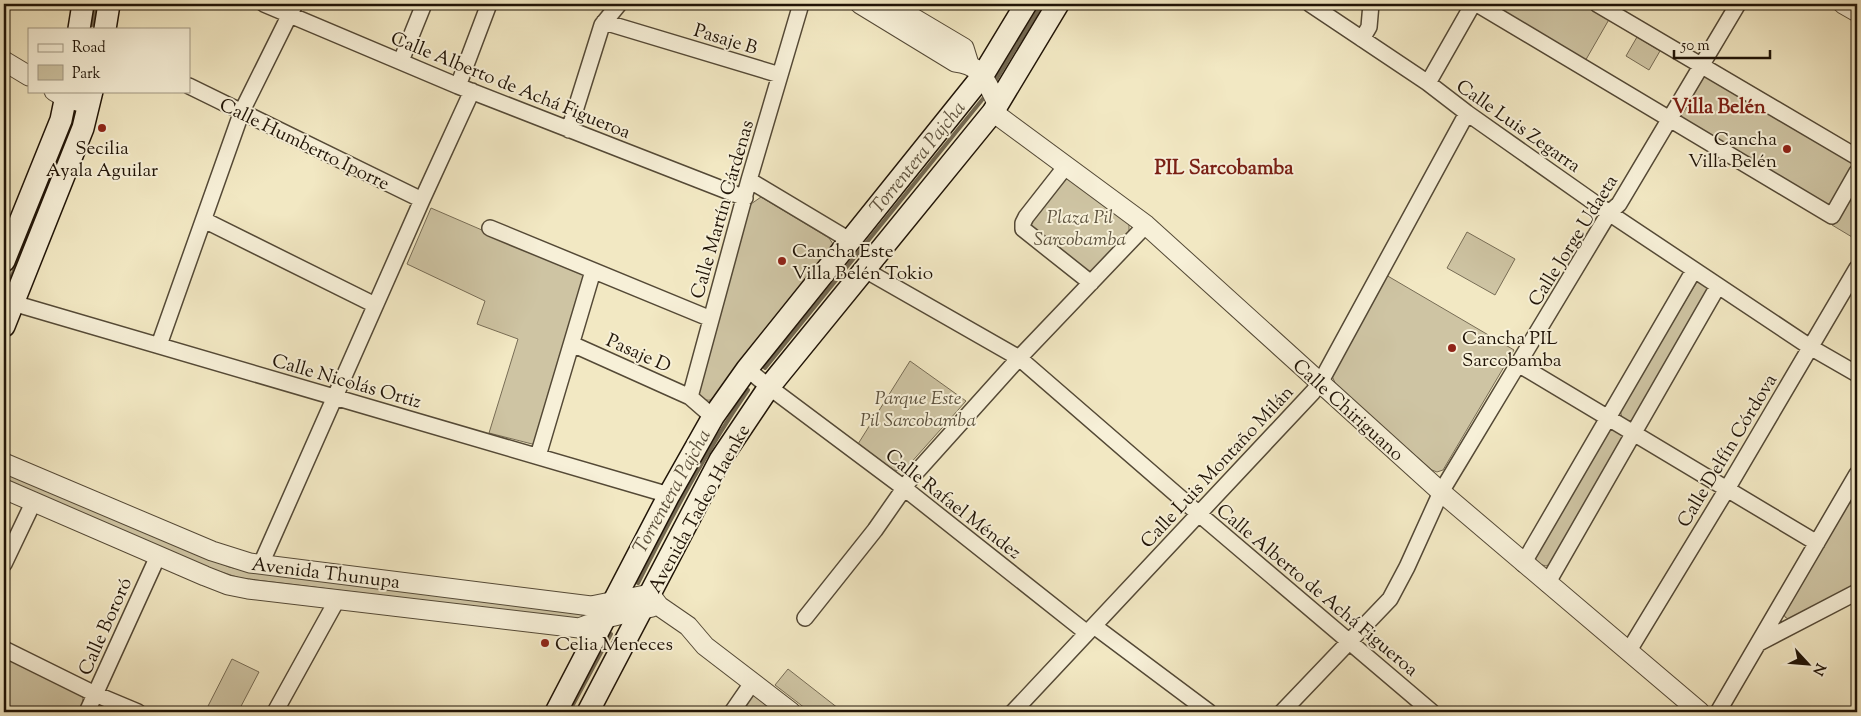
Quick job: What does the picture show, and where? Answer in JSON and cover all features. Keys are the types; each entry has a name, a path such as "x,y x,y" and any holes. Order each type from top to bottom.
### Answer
{"main road":[{"path":"79,28 84,4"},
{"path":"105,28 110,4"},
{"name":"Avenida Tadeo Haenke","path":"588,712 651,603 720,460 767,385 865,270 987,89 1026,4"},
{"name":"Avenida Tadeo Haenke","path":"556,712 669,495 713,417 851,241 987,89 1058,4"},
{"path":"4,261 61,120 62,94"},
{"path":"4,326 83,128 91,98"}],"street":[{"name":"Calle Alberto de Achá Figueroa","path":"264,4 292,9 458,86 745,198"},
{"path":"401,61 424,4"},
{"path":"458,86 489,4"},
{"path":"569,130 604,22 619,4"},
{"name":"Calle Martín Cárdenas","path":"690,397 749,180 801,4"},
{"name":"Calle Chiriguano","path":"860,4 954,62 987,89 1066,166 1146,225 1440,492 1700,712"},
{"name":"Calle Chiriguano","path":"890,4 964,48 987,89"},
{"name":"Calle Luis Zegarra","path":"1310,4 1428,83 1467,113 1609,213 1810,347 1857,374"},
{"path":"1362,39 1369,27 1371,4"},
{"path":"1428,83 1473,4"},
{"path":"1477,4 1832,216 1857,172"},
{"path":"1597,4 1857,157"},
{"name":"Calle Jorge Udaeta","path":"1282,712 1390,599 1407,567 1440,492 1609,213 1619,204 1738,4"},
{"path":"1843,4 1857,12"},
{"path":"159,346 242,111 292,9"},
{"name":"Pasaje B","path":"604,22 780,75"},
{"path":"4,61 28,75"},
{"name":"Calle Humberto Iporre","path":"190,86 422,200"},
{"path":"261,564 472,91"},
{"path":"62,94 91,98"},
{"name":"Calle Luis Montaño Milán","path":"1012,712 1320,383 1467,113"},
{"path":"1066,166 1026,216 1023,229 1091,283"},
{"path":"749,180 851,241"},
{"path":"204,220 376,305"},
{"path":"805,618 875,530 912,477 1019,358 1146,225"},
{"path":"490,228 711,319"},
{"name":"Calle Delfín Córdova","path":"1628,652 1727,489 1857,268"},
{"name":"Calle Alberto de Achá Figueroa","path":"865,270 1019,358 1432,712"},
{"path":"1523,564 1694,270"},
{"path":"538,456 593,272"},
{"path":"1547,584 1718,286"},
{"name":"Calle Nicolás Ortiz","path":"13,303 669,495"},
{"name":"Pasaje D","path":"572,344 690,397"},
{"path":"1518,364 1817,544"},
{"name":"Calle Rafael Méndez","path":"750,371 1091,629 1209,712"},
{"path":"690,397 713,417"},
{"name":"Avenida Thunupa","path":"4,463 212,551 241,560 610,609 651,603"},
{"path":"1718,712 1817,544 1851,497 1857,474"},
{"name":"Avenida Thunupa","path":"4,489 228,585 248,589 579,628 610,609"},
{"path":"4,564 34,501"},
{"name":"Calle Bororó","path":"87,712 158,556"},
{"path":"1759,643 1857,592"},
{"path":"275,712 337,600"},
{"path":"651,603 688,626 705,646 790,712"},
{"path":"4,649 95,694 138,712"},
{"path":"732,712 752,683"}],"green space":[{"path":"1486,4 1591,4 1611,16 1584,63"},
{"path":"1637,37 1660,51 1649,70 1626,56"},
{"path":"1705,75 1854,162 1855,167 1830,207 1679,119"},
{"name":"Plaza Pil Sarcobamba","path":"1065,178 1127,221 1129,225 1129,231 1092,271 1087,272 1030,228 1029,219"},
{"path":"1857,183 1857,240 1832,225"},
{"path":"761,197 829,238 833,244 711,400 702,399 697,392 749,210 751,204"},
{"path":"431,208 586,275 536,445 489,433 518,339 477,324 485,301 407,264"},
{"path":"1467,232 1515,259 1495,295 1447,268"},
{"path":"1386,275 1514,350 1443,470 1437,472 1432,470 1337,387 1332,376"},
{"path":"1698,280 1711,284 1634,420 1627,421 1622,418 1620,410"},
{"name":"Parque Este Pil Sarcobamba","path":"910,361 966,401 908,466 901,471 894,470 858,444"},
{"path":"1613,429 1624,437 1552,563 1546,566 1539,564 1535,558 1607,431"},
{"path":"4,471 229,567 582,614 582,620 240,578 209,568 4,480"},
{"path":"1853,502 1857,504 1857,585 1790,620 1785,617 1785,611 1848,504"},
{"path":"4,656 83,697 81,712 4,712"},
{"path":"232,659 259,672 238,712 205,712"},
{"path":"788,669 843,712 810,712 775,685"},
{"path":"753,694 777,712 739,712"}],"waterway":[{"path":"92,25 96,4"},
{"name":"Torrentera Pajcha","path":"994,83 1042,4"},
{"name":"Torrentera Pajcha","path":"765,368 986,95"},
{"path":"4,296 74,119"},
{"name":"Torrentera Pajcha","path":"638,583 704,460 748,390"},
{"name":"Torrentera Pajcha","path":"569,712 611,634"}],"place":[{"name":"Secilia Ayala Aguilar","path":"102,128"},
{"name":"Cancha Villa Belén","path":"1787,149"},
{"name":"Cancha Este Villa Belén Tokio","path":"782,261"},
{"name":"Cancha PIL Sarcobamba","path":"1452,348"},
{"name":"Celia Meneces","path":"545,643"}],"district":[{"name":"Villa Belén","path":"1719,106"},
{"name":"PIL Sarcobamba","path":"1224,167"}]}
